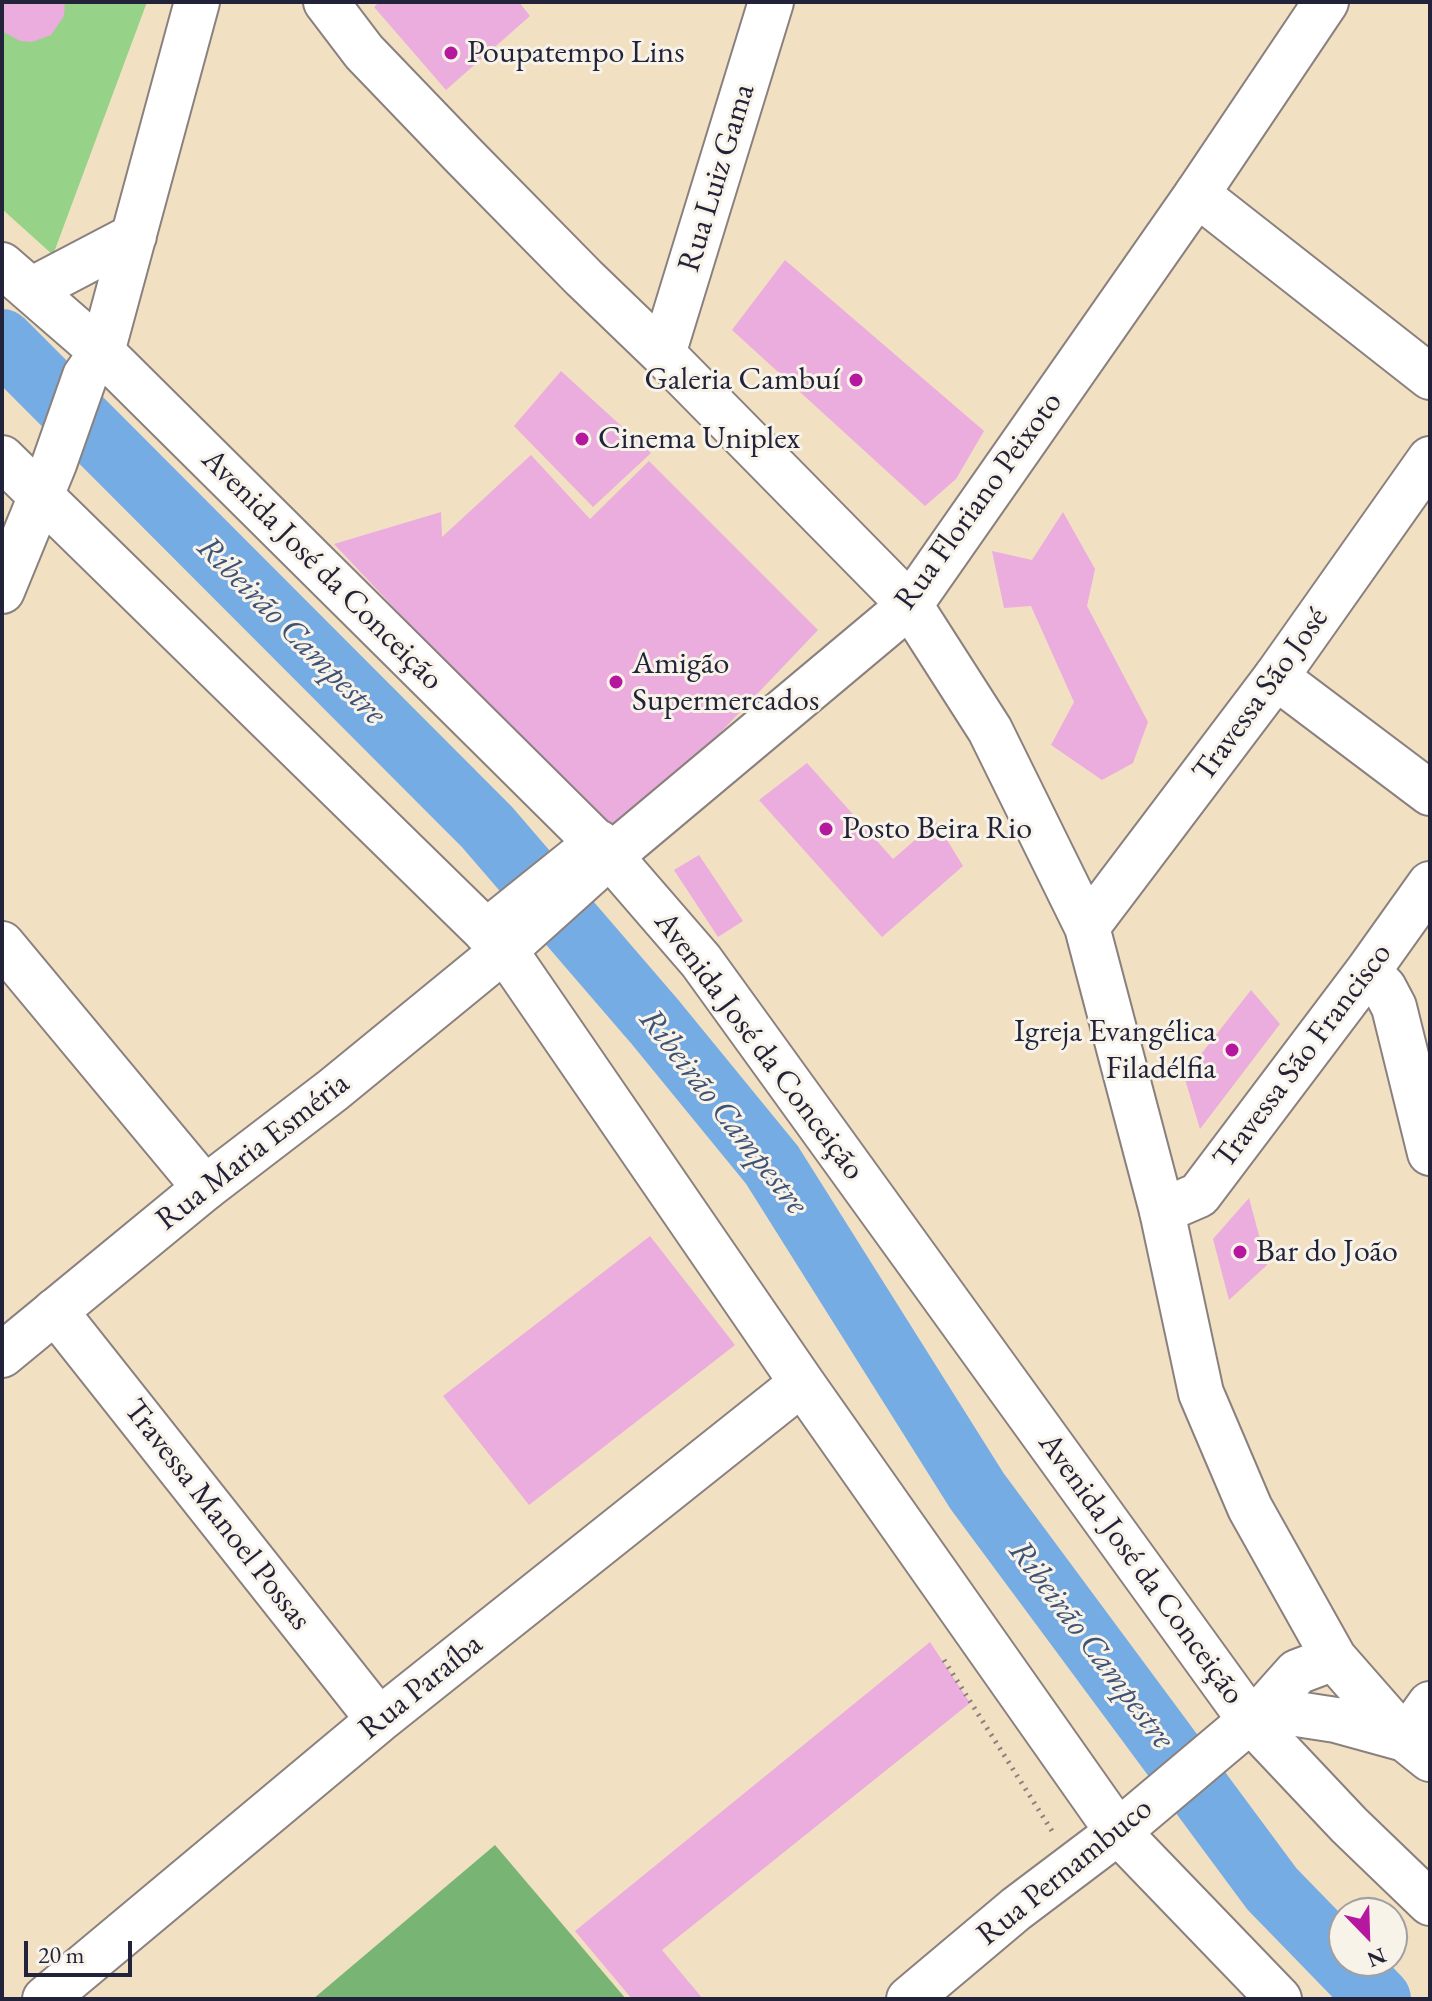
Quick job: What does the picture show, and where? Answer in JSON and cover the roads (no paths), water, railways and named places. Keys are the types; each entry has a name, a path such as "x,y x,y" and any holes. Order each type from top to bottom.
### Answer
{"street":[{"path":"2,591 94,364 134,236 197,2"},
{"path":"326,2 364,52 910,605 990,730 1087,927 1162,1211 1201,1393 1250,1508 1334,1658 1417,1749"},
{"name":"Rua Luiz Gama","path":"663,354 771,2"},
{"name":"Rua Floriano Peixoto","path":"502,935 597,855 910,605 1197,194 1326,2"},
{"path":"1197,194 1430,377"},
{"path":"16,277 134,236"},
{"name":"Avenida José da Conceição","path":"16,277 94,364 597,855 701,961 1257,1715 1349,1825 1430,1903"},
{"path":"2,458 48,479 502,935 802,1383 1125,1826 1279,1999"},
{"name":"Travessa São José","path":"1087,927 1276,677 1430,459"},
{"path":"1276,677 1430,793"},
{"name":"Travessa São Francisco","path":"1162,1211 1199,1195 1430,884"},
{"name":"Rua Maria Esméria","path":"2,1355 205,1188 333,1090 502,935"},
{"path":"2,944 205,1188"},
{"path":"1368,971 1384,988 1394,1007 1430,1153"},
{"name":"Travessa Manoel Possas","path":"55,1311 379,1720"},
{"name":"Rua Paraíba","path":"45,1999 379,1720 802,1383"},
{"name":"Rua Pernambuco","path":"909,1999 1016,1909 1125,1826 1257,1715 1297,1672 1334,1658"},
{"path":"1417,1749 1430,1704"},
{"path":"1257,1715 1336,1720 1417,1749"}],"waterway":[{"name":"Ribeirão Campestre","path":"2,341 487,827 655,1022 772,1165 977,1491 1272,1889 1379,1999"}],"place":[{"name":"Poupatempo Lins","path":"451,53"},
{"name":"Galeria Cambuí","path":"856,380"},
{"name":"Cinema Uniplex","path":"582,439"},
{"name":"Amigão Supermercados","path":"616,682"},
{"name":"Posto Beira Rio","path":"826,829"},
{"name":"Igreja Evangélica Filadélfia","path":"1232,1050"},
{"name":"Bar do João","path":"1240,1252"}]}
